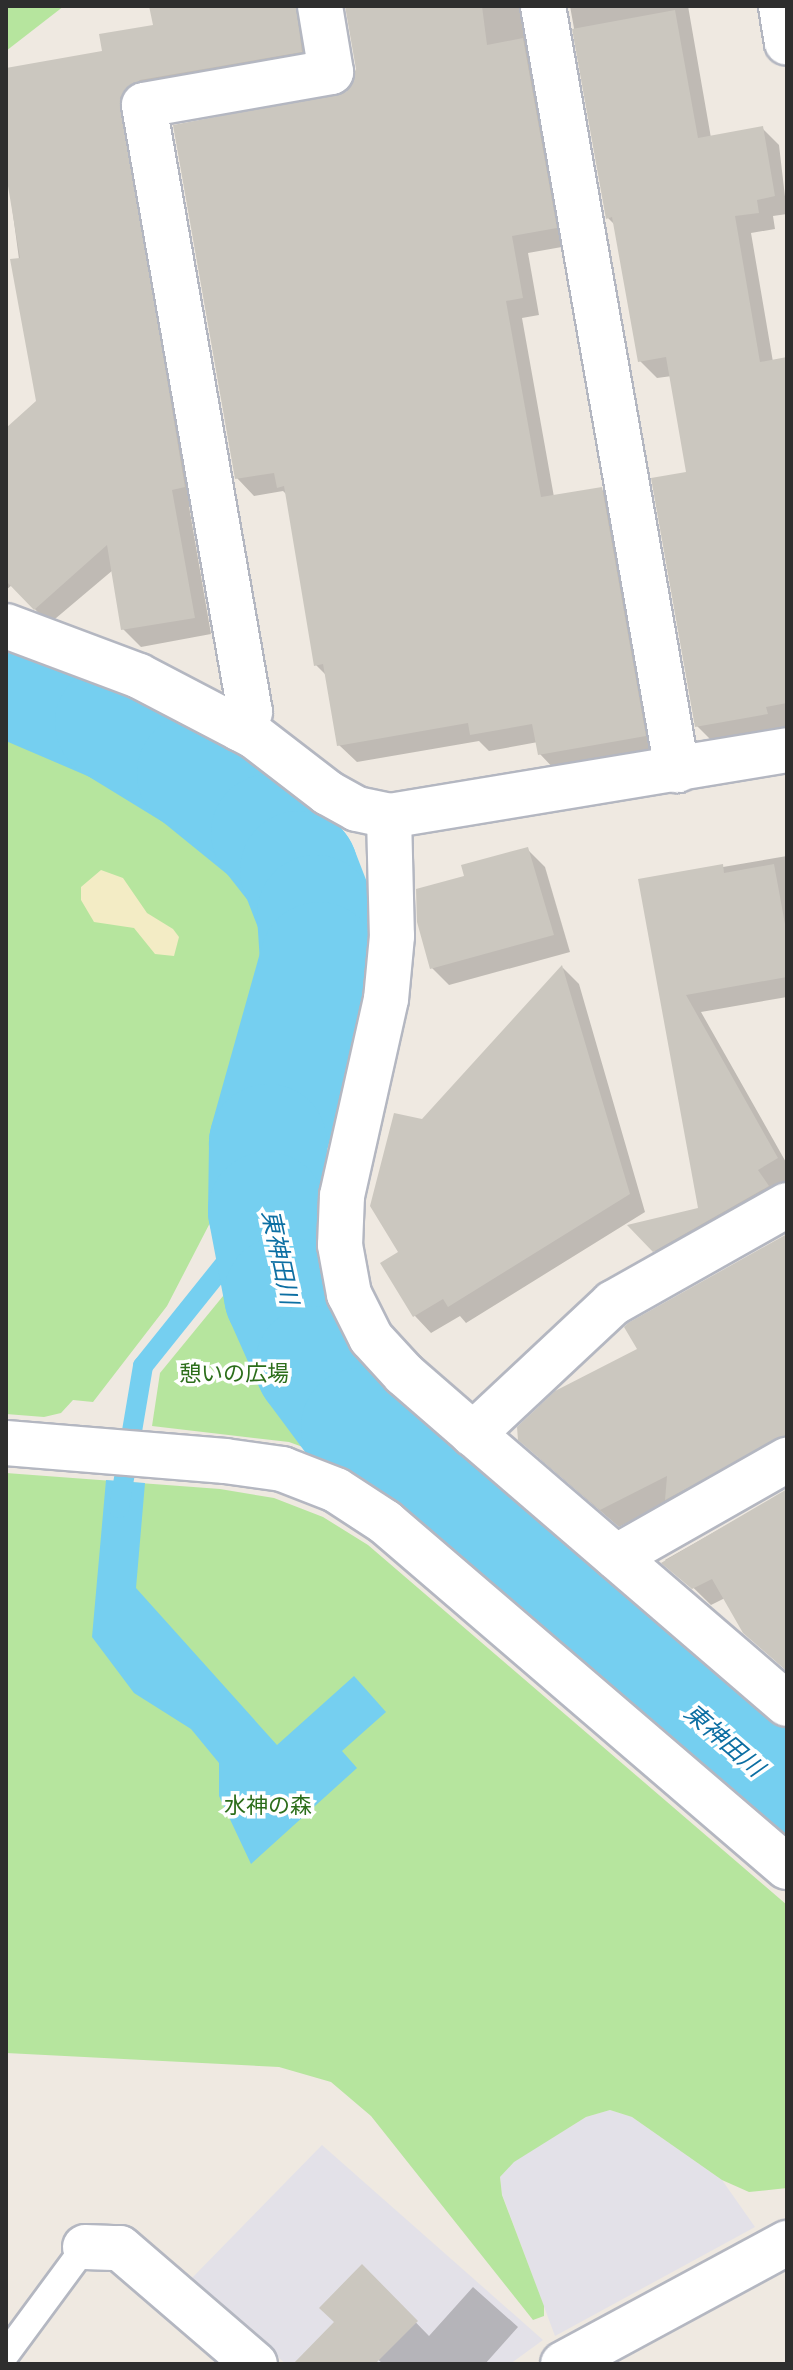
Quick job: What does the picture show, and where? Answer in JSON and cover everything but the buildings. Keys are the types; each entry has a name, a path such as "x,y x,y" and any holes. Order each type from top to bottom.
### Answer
{"street":[{"path":"240,729 250,712 144,105 331,72 320,6"},
{"path":"543,6 677,770"},
{"path":"781,6 787,43"},
{"path":"6,626 139,676 240,729 285,757 328,793 357,809 389,816 787,750"},
{"path":"389,816 392,936 385,1012 342,1196 340,1245 349,1294 371,1338 404,1374 787,1704"},
{"path":"473,1434 613,1303 787,1205"},
{"path":"6,1443 282,1469 349,1498 385,1522 787,1867"},
{"path":"616,1557 787,1460"},
{"path":"563,2364 787,2243"},
{"path":"85,2247 120,2248 255,2364"}],"lane":[{"path":"6,2354 85,2247"}],"shaded area":[{"path":"610,2110 632,2117 722,2180 755,2227 555,2336 502,2194 500,2177 513,2162 586,2117"},
{"path":"322,2145 543,2340 510,2364 286,2364 189,2281"}],"green space":[{"path":"6,6 64,6 6,51"},
{"path":"6,708 100,749 179,797 249,854 273,884 287,920 289,958 212,1219 167,1306 93,1402 73,1400 61,1413 44,1417 6,1414"},
{"name":"憩いの広場","path":"255,1257 265,1301 298,1375 369,1471 289,1442 152,1426 160,1373"},
{"name":"水神の森","path":"6,1473 220,1489 274,1498 323,1517 368,1545 787,1905 787,2188 749,2192 722,2180 632,2117 610,2110 586,2117 514,2162 500,2177 502,2195 544,2306 544,2316 533,2320 371,2116 331,2082 279,2067 6,2053"}],"sand":[{"path":"101,870 123,878 147,913 173,929 179,937 174,956 155,954 134,928 94,922 81,900 81,887"}],"water":[{"path":"106,1480 145,1483 136,1588 277,1745 354,1676 386,1712 342,1751 357,1768 251,1864 219,1796 219,1763 191,1729 134,1693 92,1637"}],"waterway":[{"name":"東神田川","path":"6,677 114,723 196,773 270,833 299,870 316,914 319,961 268,1143 267,1211 283,1295 314,1365 360,1427 787,1794"},
{"path":"119,1508 143,1366 267,1211"}]}
